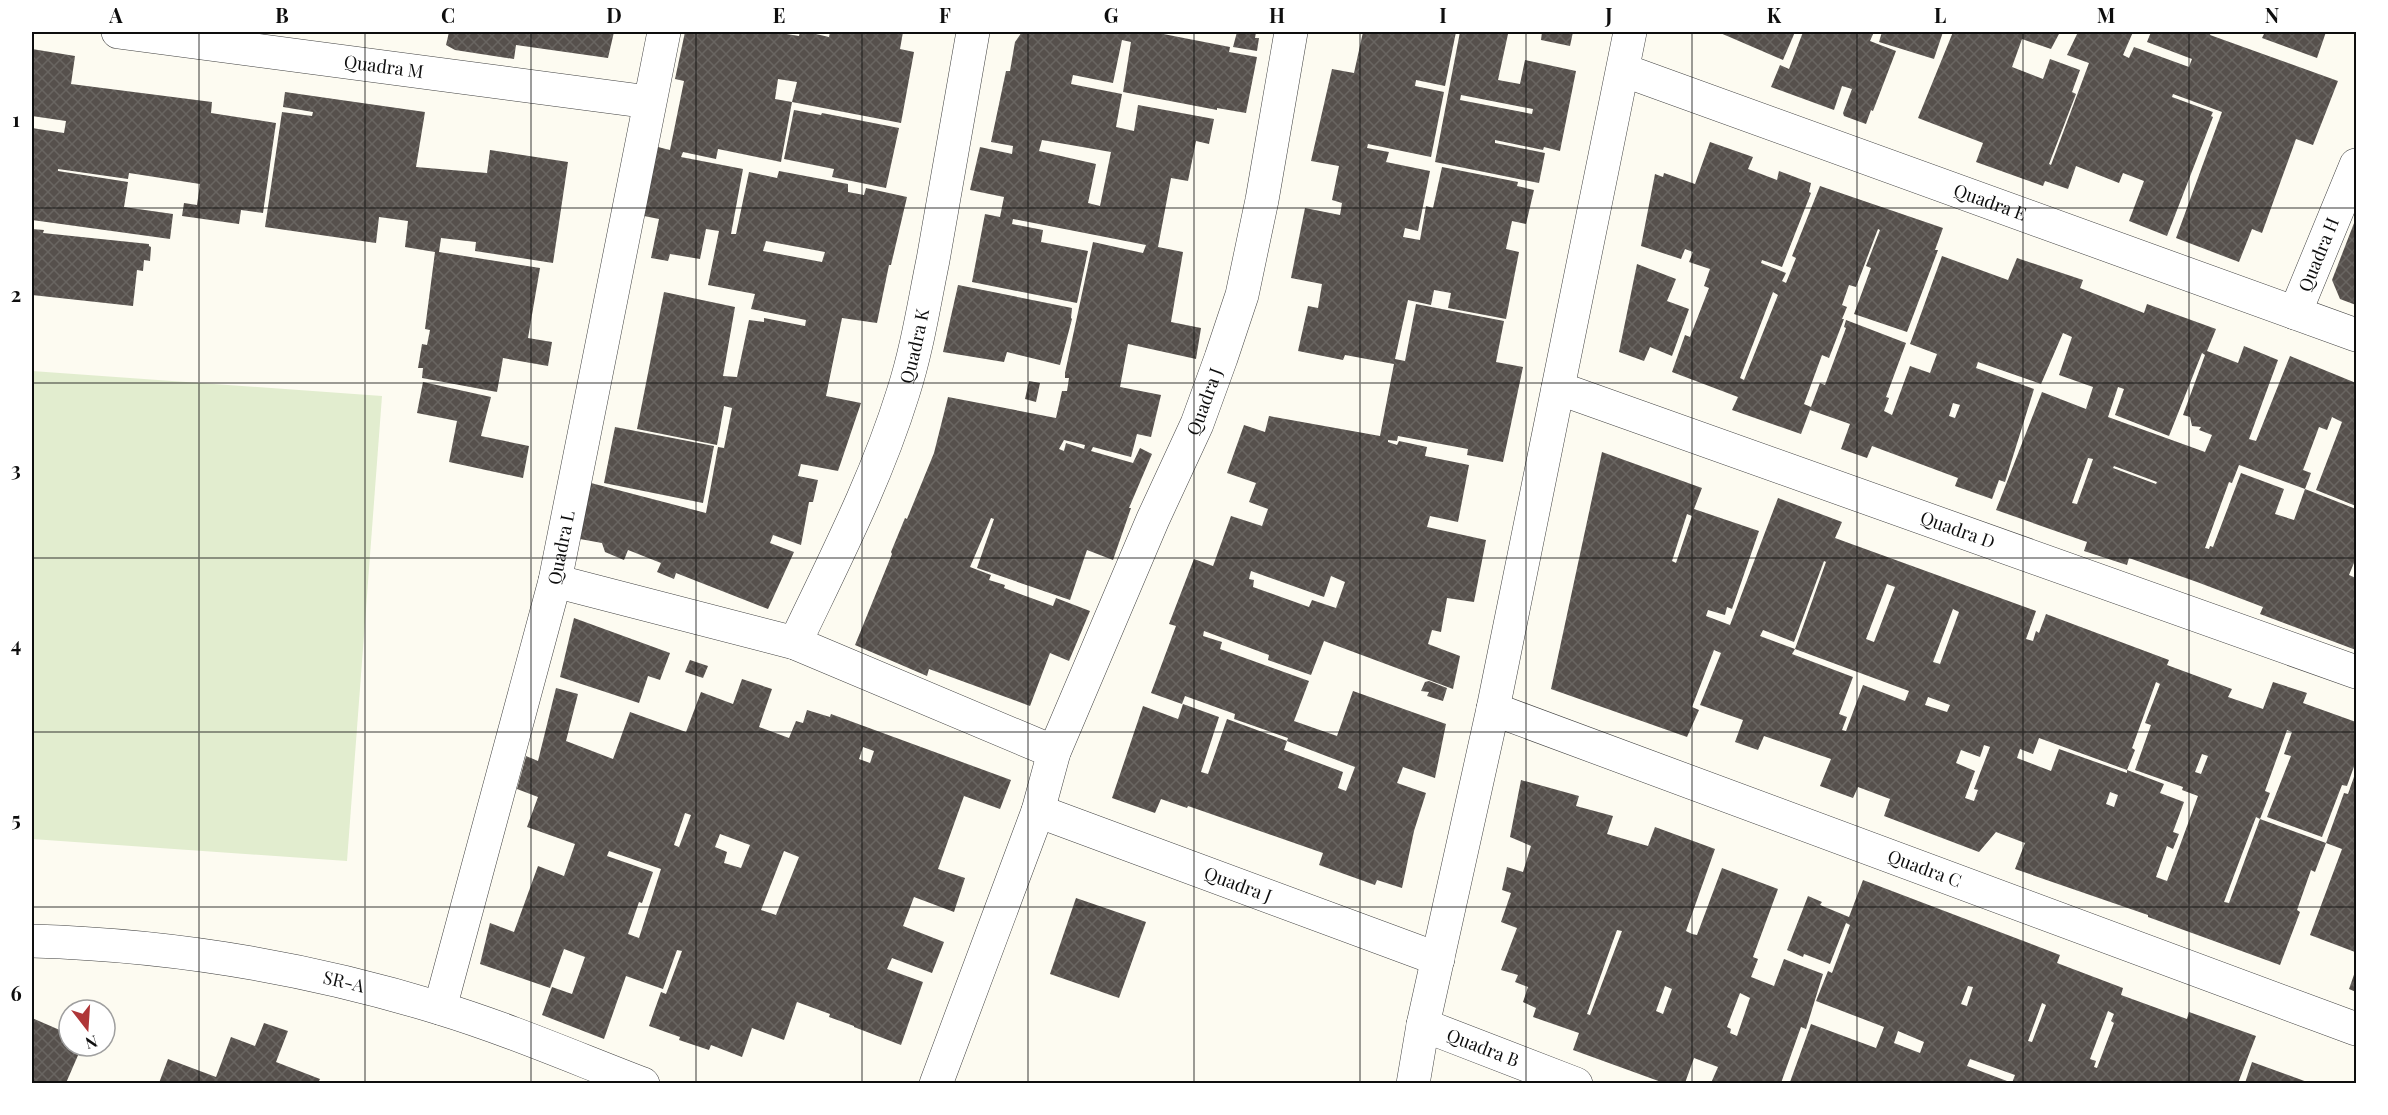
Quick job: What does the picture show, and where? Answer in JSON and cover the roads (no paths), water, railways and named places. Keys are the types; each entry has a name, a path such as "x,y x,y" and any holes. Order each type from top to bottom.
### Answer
{"street":[{"name":"Quadra M","path":"118,32 649,102"},
{"name":"Quadra L","path":"664,32 555,581 795,643 1054,752"},
{"name":"Quadra K","path":"795,643 848,534 904,392 923,311 973,32"},
{"name":"Quadra J","path":"936,1083 1038,811 1054,752 1153,519 1197,424 1242,295 1262,200 1292,32"},
{"path":"1413,1083 1423,1025 1493,709 1630,32"},
{"name":"Quadra E","path":"1623,70 2356,335"},
{"name":"Quadra H","path":"2295,313 2356,165"},
{"name":"Quadra D","path":"1558,388 2356,672"},
{"path":"440,1008 555,581"},
{"name":"Quadra C","path":"1493,709 2356,1029"},
{"name":"Quadra J","path":"1038,811 1438,959"},
{"name":"SR-A","path":"32,940 158,948 247,961 344,981 440,1008 643,1083"},
{"name":"Quadra B","path":"1423,1025 1576,1083"}]}
